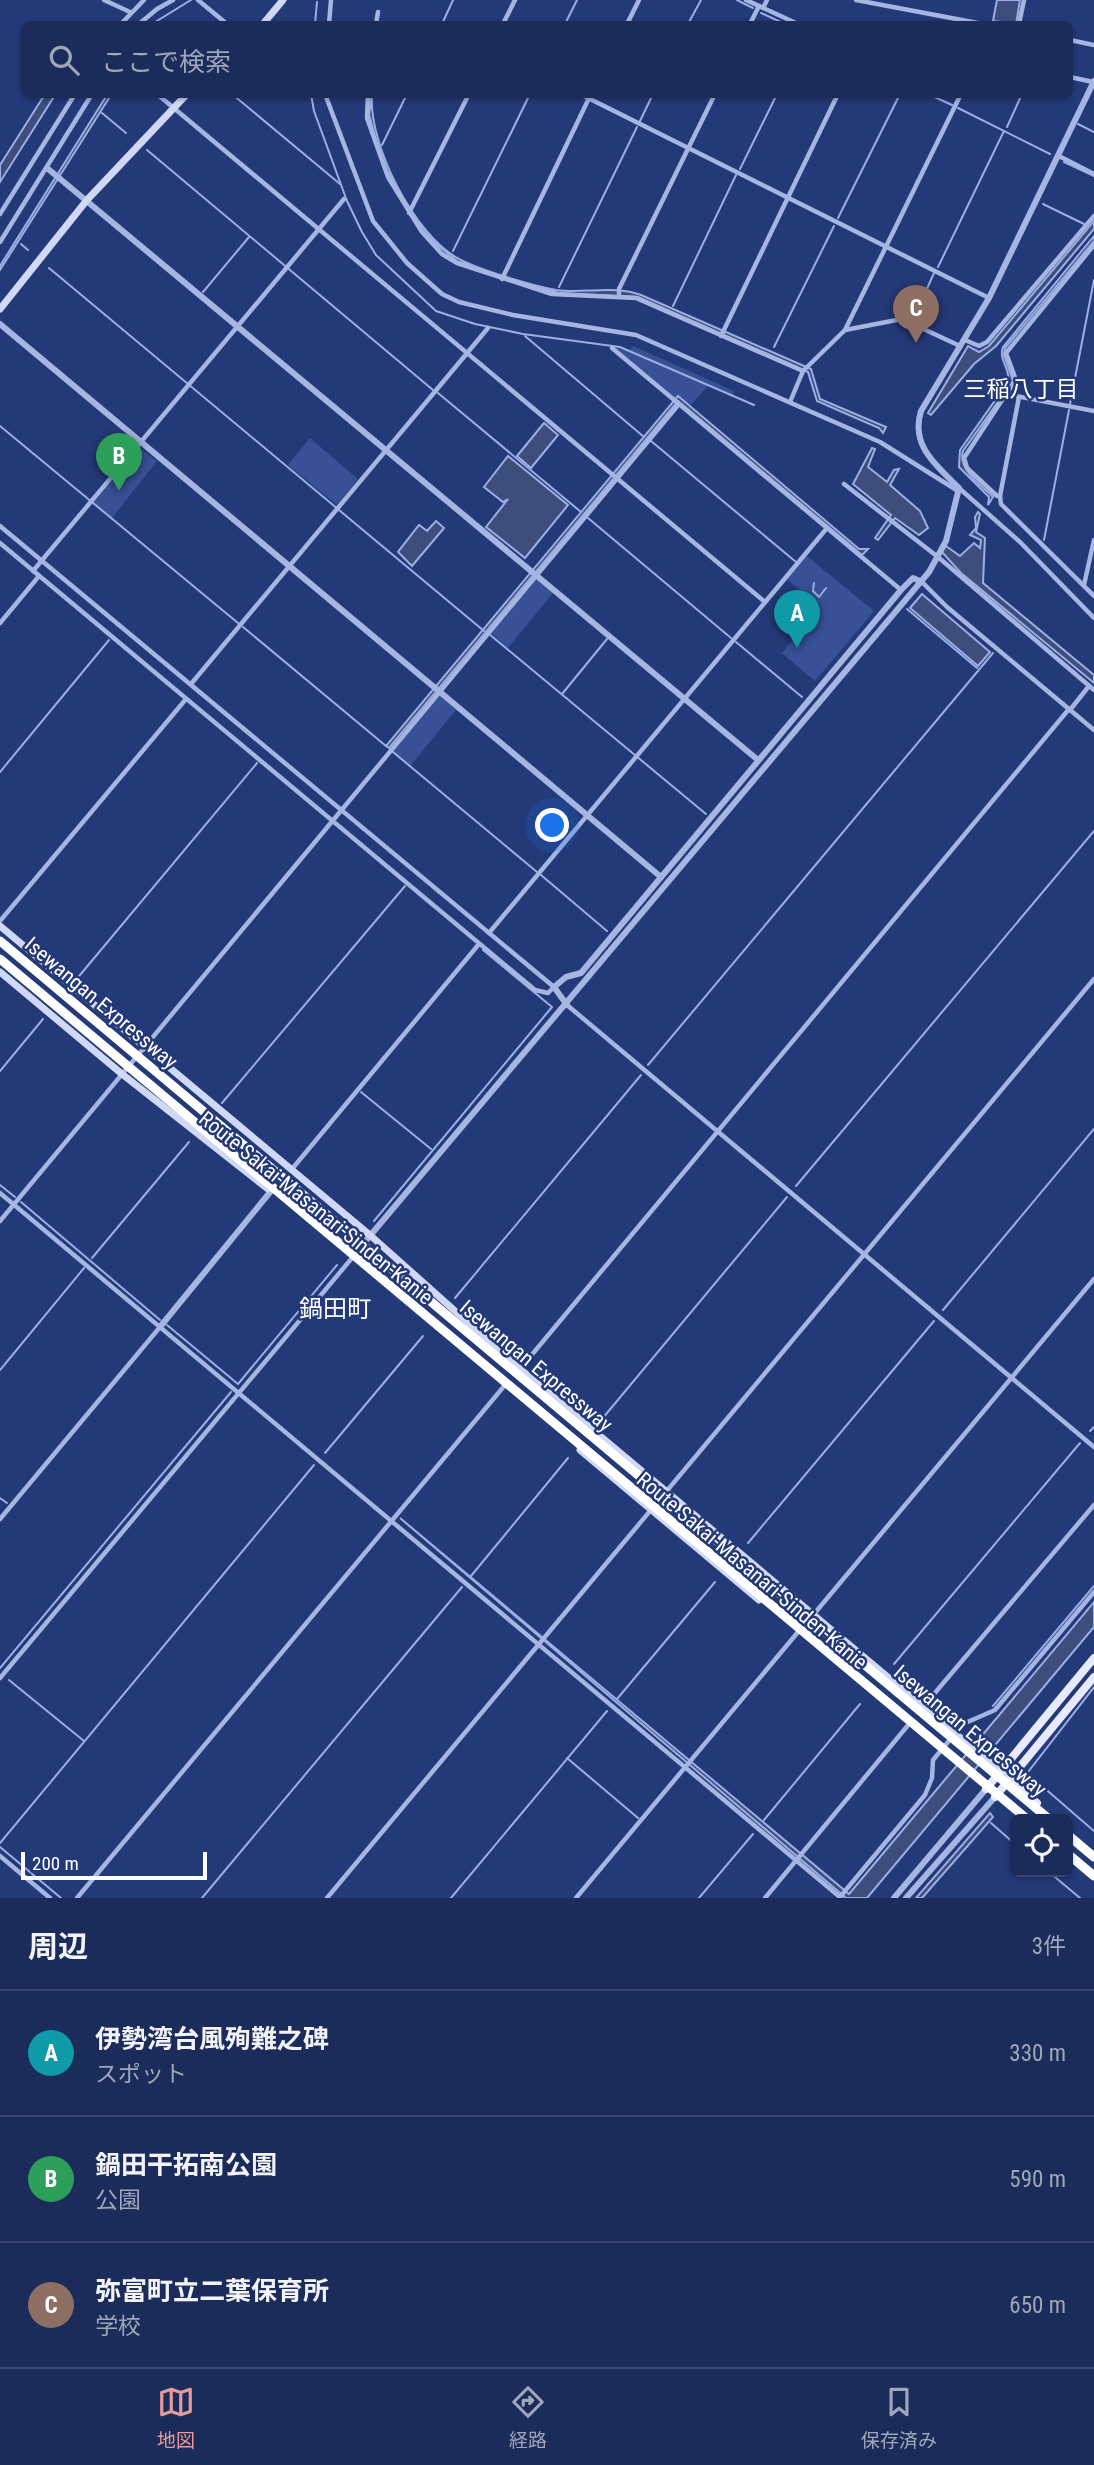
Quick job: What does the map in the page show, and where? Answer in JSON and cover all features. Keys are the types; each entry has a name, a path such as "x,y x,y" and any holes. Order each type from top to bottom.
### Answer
{"highway":[{"name":"Isewangan Expressway","path":"0,941 1043,1814"},
{"name":"Isewangan Expressway","path":"0,959 1018,1814"},
{"path":"1073,1839 1094,1855"},
{"path":"1073,1860 1094,1878"}],"main road":[{"path":"265,21 283,0"},
{"path":"0,309 87,200 183,98"},
{"name":"Route Sakai-Masanari-Sinden-Kanie","path":"0,924 144,1048 371,1236 520,1369 1000,1772"},
{"name":"Route Sakai-Masanari-Sinden-Kanie","path":"0,972 122,1074 352,1258 505,1385 649,1511 995,1797"},
{"path":"986,1789 1094,1658"},
{"path":"1017,1814 995,1797 1094,1676"},
{"path":"1000,1772 1049,1814"},
{"path":"1073,1835 1094,1855"}],"street":[{"path":"104,0 130,12"},
{"path":"123,21 144,0"},
{"path":"143,21 173,0"},
{"path":"198,0 223,21"},
{"path":"329,21 331,0"},
{"path":"504,21 515,0"},
{"path":"628,21 639,0"},
{"path":"746,0 791,21"},
{"path":"752,21 767,0"},
{"path":"856,0 967,21"},
{"path":"1020,21 1024,0"},
{"path":"376,21 378,12"},
{"path":"1073,41 1094,45"},
{"path":"958,490 925,452 919,441 917,422 920,411 989,298 1094,82 1073,78"},
{"path":"0,214 72,98"},
{"path":"0,242 50,170 90,98"},
{"path":"163,98 765,602"},
{"path":"327,98 373,221 407,263 442,294 459,302 513,315 636,335 880,442 958,490 1020,542 1094,618"},
{"path":"368,98 366,118 379,161 442,254 466,268 503,276 552,293 619,293 636,298 805,369"},
{"path":"411,211 467,98"},
{"path":"503,276 590,98"},
{"path":"592,98 989,298"},
{"path":"619,293 713,98"},
{"path":"722,334 836,98"},
{"path":"790,402 805,369 845,330 959,98"},
{"path":"1059,156 1094,174"},
{"path":"50,170 758,760"},
{"path":"33,571 344,199"},
{"path":"845,330 902,319 963,343 979,346 987,342 1094,216"},
{"path":"1000,496 967,468 964,458 1016,380 1007,350 1091,254 1094,245"},
{"path":"0,324 661,877"},
{"path":"191,684 488,328"},
{"path":"612,348 901,590"},
{"path":"1006,394 1094,411"},
{"path":"1020,397 1000,496 1001,504 1094,596"},
{"path":"0,1221 333,821 437,689 586,516 615,476 677,402"},
{"path":"520,1369 1069,710 1092,688 939,555 845,484"},
{"path":"0,1678 922,582 946,541 958,490"},
{"path":"0,526 554,987 568,1005 1094,1447"},
{"path":"488,933 827,528"},
{"path":"1084,586 1094,540"},
{"path":"0,543 535,990 548,993 566,977 581,973 913,578 922,582 947,607 1094,730"},
{"path":"0,623 39,576"},
{"path":"0,924 186,699"},
{"path":"292,1170 479,944"},
{"path":"327,1898 1094,979"},
{"path":"0,1518 271,1191"},
{"path":"0,1193 391,1521 688,1763 842,1895 925,1795 932,1778 933,1760 963,1724 995,1710 1094,1592"},
{"path":"814,1614 1094,1279"},
{"path":"77,1898 505,1385"},
{"path":"923,1707 1094,1505"},
{"path":"576,1898 798,1632"},
{"path":"765,1898 909,1724"},
{"path":"894,1898 986,1789"},
{"path":"906,1898 995,1797"},
{"path":"0,1856 50,1898"}],"shaded area":[{"path":"997,0 1020,0 1016,21 993,21"},
{"path":"42,98 53,98 0,182 0,165"},
{"path":"105,98 109,98 0,270"},
{"path":"372,98 378,138 386,162 397,186 426,230 442,247 459,259 498,274 458,262 435,243 411,213 381,160 369,114"},
{"path":"1094,221 1094,229 996,346 974,364 931,415 928,413 968,346 979,352 989,346"},
{"path":"1094,236 1094,241 1005,348 1004,355 1013,381 963,451 962,458 967,470 993,497 988,505 989,497 959,467 960,450 1008,382 1002,356 1003,347"},
{"path":"518,280 556,290 609,290 641,295 811,369 820,399 886,427 883,433 879,428 817,401 808,372 638,297 558,293"},
{"path":"612,345 630,350 633,346 734,391 733,396 708,386 690,406 678,397 676,399"},
{"path":"678,396 859,549 868,549 862,555 678,401 389,748 386,746"},
{"path":"544,423 558,435 531,468 517,456"},
{"path":"310,438 358,479 337,505 288,465"},
{"path":"139,448 157,461 112,518 93,503"},
{"path":"872,448 875,449 868,467 887,482 894,470 899,469 890,485 920,511 928,528 919,535 895,518 878,540 875,538 891,515 853,484"},
{"path":"508,456 568,505 525,558 486,527 508,499 503,502 484,487"},
{"path":"978,512 980,514 976,532 985,538 983,583 1094,675 1094,683 961,573 941,551 946,546 960,556 974,543 980,548 981,540 970,535 976,528 975,517"},
{"path":"436,521 444,528 412,566 398,552 419,525 427,531"},
{"path":"807,556 874,611 815,681 782,653 820,607 787,579"},
{"path":"536,579 553,593 508,648 491,633"},
{"path":"922,594 990,652 978,666 910,608"},
{"path":"439,695 456,710 410,766 392,751"},
{"path":"400,1518 849,1894 1094,1602 1094,1627 867,1898 846,1898"},
{"path":"990,1813 993,1817 922,1898 916,1898"}],"waterway":[{"path":"157,21 191,0"},
{"path":"443,21 453,0"},
{"path":"566,21 577,0"},
{"path":"690,21 701,0"},
{"path":"737,0 753,8"},
{"path":"315,21 317,2"},
{"path":"761,13 778,21"},
{"path":"237,98 340,184"},
{"path":"312,98 347,201 362,232 376,255 436,311 475,324 523,334 620,347 754,405"},
{"path":"382,145 405,98"},
{"path":"453,251 528,98"},
{"path":"640,121 651,98"},
{"path":"740,169 775,98"},
{"path":"838,218 898,98"},
{"path":"937,98 952,105"},
{"path":"1007,127 1020,98"},
{"path":"958,108 1050,154"},
{"path":"102,113 126,133"},
{"path":"1078,124 1094,132"},
{"path":"559,287 637,127"},
{"path":"938,267 1004,131"},
{"path":"147,150 433,390"},
{"path":"1064,162 1094,176"},
{"path":"673,306 736,175"},
{"path":"1043,204 1084,224"},
{"path":"774,347 834,226"},
{"path":"203,292 249,237"},
{"path":"21,244 28,250"},
{"path":"49,268 484,631"},
{"path":"914,318 934,273"},
{"path":"1070,404 1094,280"},
{"path":"525,336 644,437"},
{"path":"438,393 581,512"},
{"path":"1044,540 1069,410"},
{"path":"0,426 238,623"},
{"path":"651,441 796,562"},
{"path":"588,518 731,638"},
{"path":"814,583 813,591 819,597 826,588"},
{"path":"907,609 977,668"},
{"path":"243,627 386,746"},
{"path":"489,634 706,814"},
{"path":"562,694 607,639"},
{"path":"0,772 109,640"},
{"path":"736,642 802,697"},
{"path":"648,1065 993,653"},
{"path":"393,752 537,872"},
{"path":"75,981 257,763"},
{"path":"796,1186 1094,831"},
{"path":"541,875 607,931"},
{"path":"222,1103 405,886"},
{"path":"374,1221 552,1007 483,950"},
{"path":"0,1071 43,1019"},
{"path":"455,1298 641,1075"},
{"path":"361,1092 431,1149"},
{"path":"943,1310 1094,1129"},
{"path":"92,1258 189,1142"},
{"path":"0,1185 15,1197"},
{"path":"602,1419 787,1197"},
{"path":"21,1202 160,1320"},
{"path":"167,1325 238,1384 337,1265"},
{"path":"0,1370 84,1268"},
{"path":"748,1543 934,1321"},
{"path":"325,1453 423,1336"},
{"path":"0,1668 231,1392"},
{"path":"1090,1431 1094,1427"},
{"path":"894,1664 1080,1443"},
{"path":"471,1576 568,1458"},
{"path":"0,1843 314,1465"},
{"path":"0,1498 7,1503"},
{"path":"617,1699 715,1582"},
{"path":"993,1706 1094,1586"},
{"path":"202,1898 462,1587"},
{"path":"9,1680 84,1741"},
{"path":"1028,1772 1094,1687"},
{"path":"764,1820 860,1704"},
{"path":"451,1898 607,1711"},
{"path":"567,1758 638,1818"},
{"path":"1027,1773 1094,1831"},
{"path":"991,1823 1010,1840"},
{"path":"699,1898 753,1834"},
{"path":"0,1847 61,1898"},
{"path":"1055,1877 1080,1898"}],"place":[{"name":"弥富町立二葉保育所","path":"916,343"},
{"name":"鍋田干拓南公園","path":"119,491"},
{"name":"伊勢湾台風殉難之碑","path":"797,648"}],"district":[{"name":"三稲八丁目","path":"1021,389"},
{"name":"鍋田町","path":"335,1309"}]}
